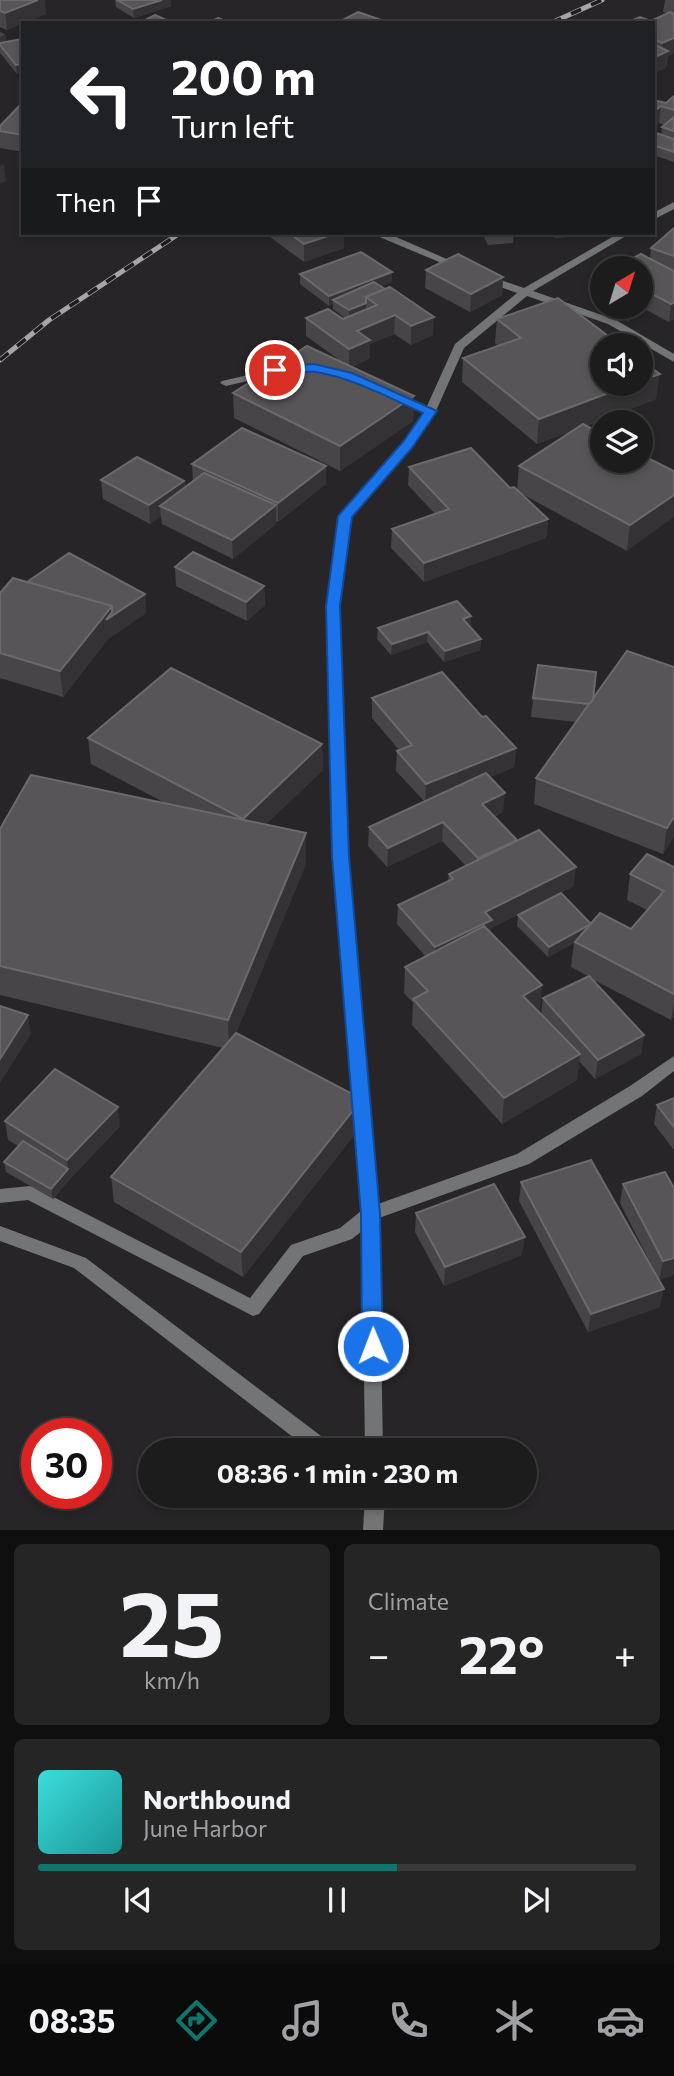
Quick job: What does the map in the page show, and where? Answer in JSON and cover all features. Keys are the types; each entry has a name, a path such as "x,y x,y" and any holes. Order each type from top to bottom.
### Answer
{"street":[{"path":"655,216 674,205"},
{"path":"383,235 510,288 526,291 612,322 674,359"},
{"path":"374,1438 370,1214 340,856 333,606 345,516 408,445 430,411 459,346 526,291 623,235"},
{"path":"226,383 243,376 300,368"},
{"path":"383,391 430,411"},
{"path":"0,1196 30,1193 253,1308 297,1250 346,1234 370,1214 523,1159 636,1091 674,1062"},
{"path":"0,1233 80,1263 309,1438"},
{"path":"373,1530 374,1508"}],"building":[{"path":"0,0 38,0 5,13 0,11"},
{"path":"117,0 162,0 133,9"},
{"path":"358,12 384,21 341,21"},
{"path":"670,12 674,14 674,38 662,43 655,40 655,21 651,21"},
{"path":"155,15 168,21 143,21"},
{"path":"640,17 651,21 631,21"},
{"path":"21,39 21,64 16,65 0,43"},
{"path":"655,45 668,51 655,57"},
{"path":"674,96 674,110 661,106 655,110 655,100 666,103"},
{"path":"21,104 21,135 0,131 0,126"},
{"path":"674,117 674,131 662,127"},
{"path":"655,133 674,139 674,152 655,146"},
{"path":"674,228 674,256 651,248"},
{"path":"292,235 331,235 304,244"},
{"path":"361,252 392,272 329,296 300,274"},
{"path":"458,254 503,277 471,294 426,270"},
{"path":"653,260 674,271 674,303 653,295"},
{"path":"374,282 385,289 366,297 366,303 349,310 333,300"},
{"path":"390,287 434,317 411,326 395,315 357,331 370,340 349,349 306,318 328,309 343,319 377,305 366,297"},
{"path":"558,298 604,333 590,333 590,396 600,396 539,419 463,358 521,338 497,319"},
{"path":"307,346 414,396 340,446 233,393"},
{"path":"583,424 590,428 590,473 653,473 653,460 674,471 674,495 630,525 519,466"},
{"path":"242,428 326,466 278,503 192,464"},
{"path":"471,448 510,488 514,487 548,519 424,563 392,529 449,509 409,467"},
{"path":"137,457 184,481 149,505 101,480"},
{"path":"204,473 276,505 232,540 160,506"},
{"path":"193,552 264,586 246,602 175,567"},
{"path":"69,553 145,594 106,620 112,612 112,606 27,582"},
{"path":"13,578 112,606 60,671 0,653 0,593"},
{"path":"457,601 471,616 463,619 481,639 445,651 428,632 392,644 378,628"},
{"path":"627,651 674,667 674,817 667,828 536,778"},
{"path":"538,665 596,672 593,700 589,704 533,698"},
{"path":"171,668 322,744 243,819 88,738"},
{"path":"442,672 482,717 486,716 516,748 426,784 397,751 412,745 372,698"},
{"path":"486,773 505,793 482,804 517,840 478,858 443,822 388,848 369,827"},
{"path":"31,775 306,833 228,1020 0,966 0,829"},
{"path":"539,830 576,867 485,912 492,920 435,947 398,905 453,879 449,874"},
{"path":"647,854 674,867 674,994 575,942 600,913 631,929 664,891 630,874"},
{"path":"561,893 591,924 549,947 518,915"},
{"path":"484,926 542,985 523,996 580,1054 504,1098 413,999 428,991 405,967"},
{"path":"589,976 644,1035 598,1060 543,998"},
{"path":"0,1006 28,1015 0,1059"},
{"path":"236,1033 362,1099 241,1252 111,1177"},
{"path":"55,1069 118,1107 67,1160 5,1121"},
{"path":"674,1098 674,1127 657,1105"},
{"path":"23,1141 68,1169 51,1189 4,1162"},
{"path":"591,1160 664,1289 591,1314 521,1182"},
{"path":"665,1172 674,1188 674,1258 663,1261 623,1184"},
{"path":"494,1184 525,1237 445,1267 416,1213"}],"railway":[{"path":"555,21 602,0"},
{"path":"0,360 49,320 177,235"}],"route":[{"path":"275,370 314,368 348,376 430,411 408,445 345,516 333,606 340,856 351,1017 370,1214 373,1346"}]}
